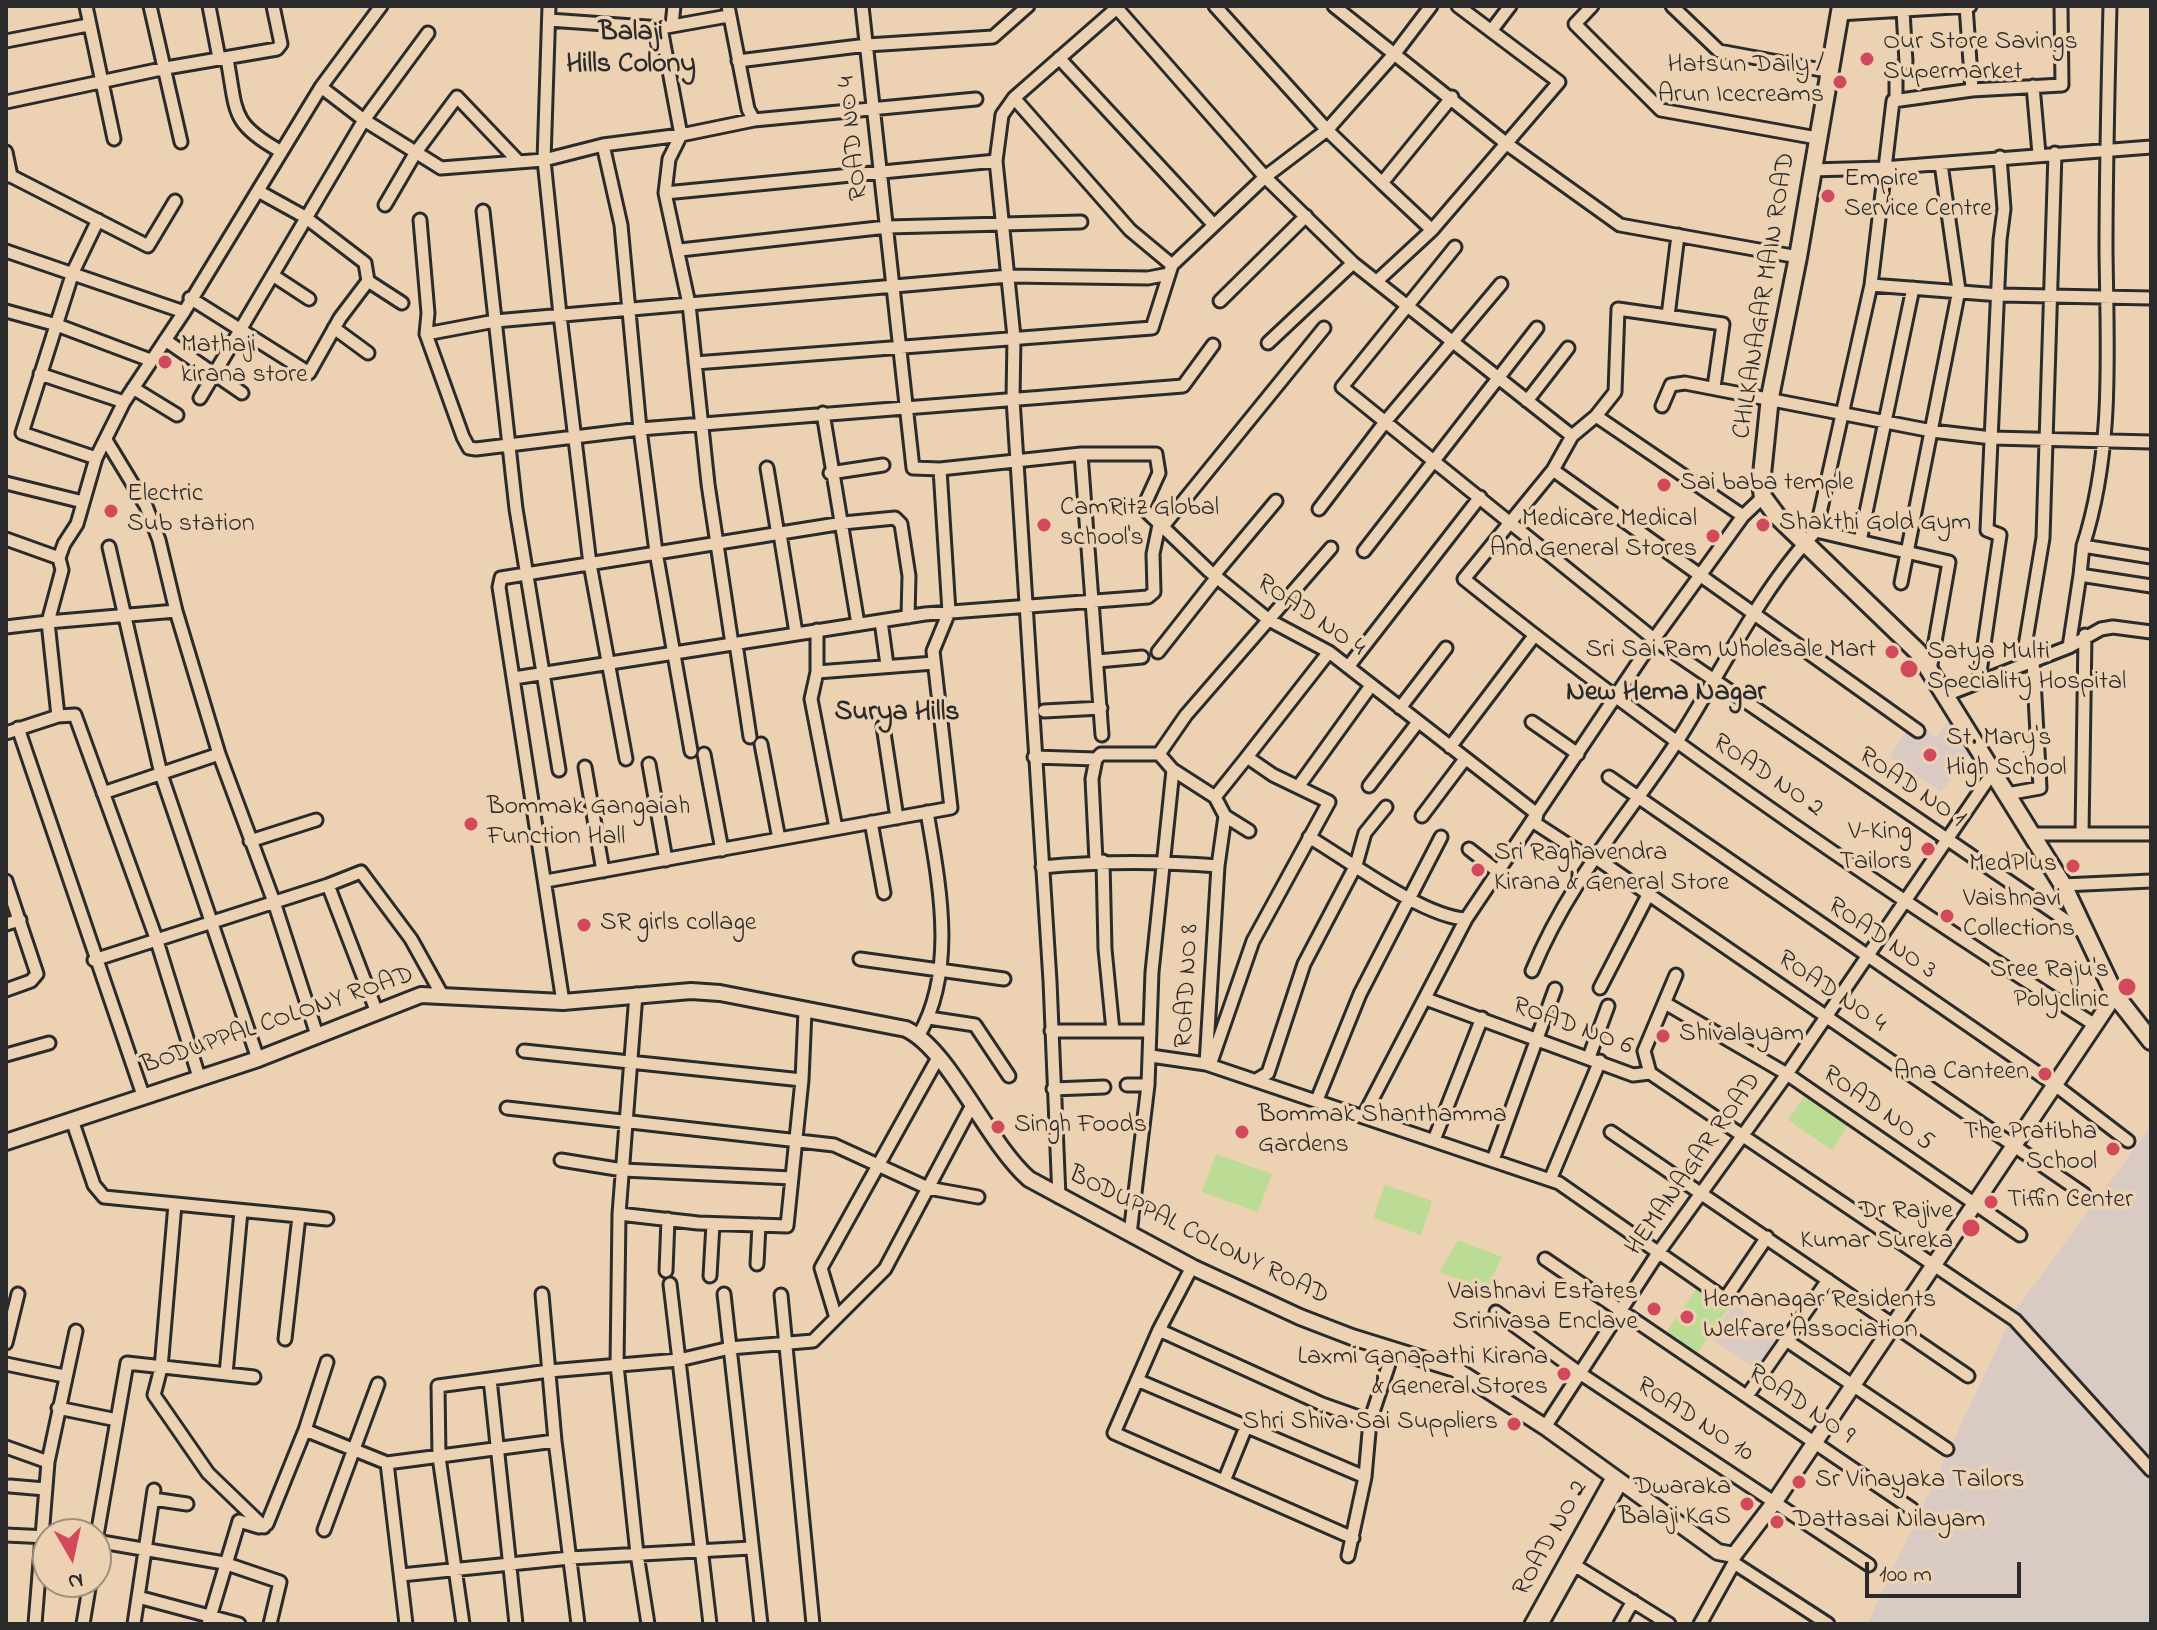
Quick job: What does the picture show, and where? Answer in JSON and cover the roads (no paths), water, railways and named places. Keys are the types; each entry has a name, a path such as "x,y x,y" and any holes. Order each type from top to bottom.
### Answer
{"main road":[{"name":"CHILKANAGAR MAIN ROAD","path":"1763,497 1761,484 1770,397 1798,257 1827,71 1840,10"},
{"path":"1763,497 1810,537 1894,625 1930,670 2063,885 2115,995 2145,1024 2151,1041"}],"street":[{"path":"86,6 114,139"},
{"path":"150,6 181,142"},
{"path":"209,6 238,119 249,134 280,151"},
{"path":"6,102 103,80 280,47 273,6"},
{"path":"58,716 48,622 62,570 59,558 77,524 96,458 124,402 184,312 280,151 321,87 381,6"},
{"path":"549,6 544,160 573,439 590,564 626,759"},
{"path":"674,6 666,26 681,135 669,159 665,193 680,250 689,304 700,425 750,737"},
{"name":"ROAD NO 4","path":"862,6 875,106 897,348 913,468 940,469 1081,454 1156,454 1159,473 1143,508 1269,620 1329,652 1370,687 1537,814 1535,823 1581,853 1593,856 1647,897 1827,1016 2084,1194"},
{"path":"738,61 867,45 993,37 1028,6"},
{"path":"1215,6 1327,130 1432,230"},
{"path":"1334,6 1396,52 1507,144 1620,225 1798,257"},
{"path":"695,363 1152,328 1170,270 1213,224 1265,177 1327,130 1396,52 1431,6"},
{"path":"1378,280 1432,230 1559,82 1458,6"},
{"path":"1491,31 1510,6"},
{"path":"1592,6 1575,24 1661,110 1817,138"},
{"path":"1672,6 1719,51 1827,71"},
{"path":"1840,10 1903,11 1968,6 1972,90"},
{"path":"1896,97 2062,85 2061,6"},
{"path":"2069,647 2083,546 2094,511 2106,442 2106,150 2110,6"},
{"path":"1059,1197 1013,399 1014,337 996,161 1002,115 1014,98 1117,7 1265,177 1353,263 1572,436"},
{"path":"549,20 666,26 728,11 754,120"},
{"path":"1532,971 1553,921 1593,856 1676,742 1754,617 1810,537 1843,412 1871,285 1883,168 1901,65 1903,11"},
{"path":"6,41 88,25"},
{"path":"200,398 364,120 428,33"},
{"path":"1059,58 1213,224"},
{"path":"2033,86 2039,154"},
{"path":"321,87 364,120 441,168 544,160 603,145 681,135 754,120 875,106 976,99"},
{"path":"385,205 416,152 457,97 518,161"},
{"path":"1382,183 1452,97"},
{"path":"1014,98 1130,230 1170,270"},
{"path":"603,145 621,225 627,309 656,552 676,651 691,751"},
{"path":"1811,170 1883,168 2151,147"},
{"path":"6,152 8,176 148,246 175,201"},
{"path":"2007,794 2040,788 2027,662 2043,538 2055,153"},
{"path":"1979,679 2000,535 1987,530 2004,209 2000,157"},
{"path":"665,193 996,161"},
{"path":"1901,583 1959,290 1941,164"},
{"path":"190,298 309,373 334,328 368,281 365,263 305,217 258,191"},
{"path":"483,211 516,509 559,770"},
{"path":"1220,301 1306,216"},
{"path":"96,458 22,433 73,272 98,220"},
{"path":"420,220 428,313 426,334 469,448 905,405 1183,386 1213,345"},
{"path":"680,250 887,227 1081,222"},
{"path":"1678,235 1668,316 1723,324 1714,387"},
{"path":"1407,306 1455,247"},
{"path":"6,251 184,312"},
{"path":"1268,343 1353,263"},
{"path":"426,334 495,321 1009,276 1148,278 1170,270"},
{"path":"274,276 309,299"},
{"path":"368,281 402,303"},
{"path":"1319,509 1385,422 1501,284"},
{"path":"1871,285 2000,295 2151,298"},
{"path":"1860,541 1913,288"},
{"name":"ROAD NO 1","path":"1407,306 1342,387 1654,639 1714,683 2083,932"},
{"name":"ROAD NO 2","path":"1668,316 1618,309 1615,392 1596,416 1572,436 1553,470 1464,579 1534,636 1676,742 2095,1025"},
{"path":"6,311 57,325 150,360"},
{"path":"334,328 368,353"},
{"path":"514,678 541,671 908,617 1148,597 1154,592 1153,554 1162,522 1324,328"},
{"path":"1364,551 1537,328"},
{"path":"165,340 242,393"},
{"path":"1527,401 1568,348"},
{"path":"40,374 124,402"},
{"path":"1662,406 1671,385 1685,383 1770,397 1932,431 1992,438 2151,442"},
{"path":"133,388 177,415"},
{"path":"823,413 830,473 843,523 858,624"},
{"path":"1596,416 1743,516"},
{"path":"106,440 146,506 159,540 176,611 219,754 274,902 317,1035"},
{"path":"1081,454 1095,603 1102,735"},
{"path":"830,473 883,465"},
{"path":"767,468 796,633"},
{"path":"546,881 949,810 953,805 933,651 949,612 940,469"},
{"path":"1553,470 1754,617 1918,731"},
{"path":"6,483 83,502"},
{"path":"1348,667 1480,497"},
{"path":"1364,1115 1466,919 1698,576 1743,516 1763,497"},
{"path":"1158,652 1276,501"},
{"path":"563,1002 499,587 501,578 843,523 899,519 909,576 908,617"},
{"path":"1810,537 1860,541 1949,562 1930,670"},
{"path":"6,539 59,558"},
{"path":"2083,546 2151,557"},
{"path":"109,547 122,617 161,774 258,1059"},
{"path":"1159,754 1186,715 1331,548"},
{"path":"2080,575 2151,586"},
{"path":"6,627 176,611"},
{"path":"881,621 887,665"},
{"path":"1946,695 1979,679 2069,647 2085,635 2113,627 2151,632"},
{"path":"817,630 817,672 811,699 836,828"},
{"path":"2082,834 2085,635"},
{"path":"1450,747 1534,636"},
{"path":"1400,708 1446,648"},
{"path":"1215,797 1329,652"},
{"path":"1098,661 1142,657"},
{"path":"817,672 934,663"},
{"path":"1298,787 1370,687"},
{"path":"1044,711 1101,708"},
{"path":"143,1095 12,731 58,716 75,715 156,938 199,1077"},
{"path":"1369,786 1418,722"},
{"path":"1532,722 1578,754"},
{"path":"883,726 897,818"},
{"path":"761,744 779,839"},
{"path":"103,793 219,754"},
{"path":"704,754 722,850"},
{"path":"1113,1031 1092,779 1096,759 1101,754 1159,754 1173,770 1215,797 1225,816 1249,831"},
{"path":"1034,757 1096,759"},
{"path":"1151,1056 1208,1065 1253,941 1329,802 1247,757"},
{"path":"1422,816 1465,759"},
{"path":"649,764 666,860"},
{"path":"585,767 603,871"},
{"path":"1130,1234 1151,1056 1161,861 1173,770"},
{"name":"HEMANAGAR ROAD","path":"1545,1427 1658,1253 1787,1074 1993,772"},
{"name":"ROAD NO 3","path":"1609,777 2055,1085 2128,1141"},
{"path":"1258,1079 1268,1073 1304,964 1356,865 1365,833 1386,807"},
{"path":"919,1035 929,1018 938,971 942,913 927,812"},
{"name":"ROAD NO 8","path":"1225,816 1218,866 1208,1065 1258,1079 1550,1180 1725,1299 1767,1237"},
{"path":"250,841 316,820"},
{"path":"871,822 884,893"},
{"path":"2031,834 2151,834"},
{"path":"1309,837 1408,898 1451,918 1466,919"},
{"path":"1317,1100 1360,994 1441,837"},
{"path":"1469,849 1497,871"},
{"path":"1042,867 1100,861 1161,861 1218,866"},
{"path":"94,960 361,872 411,939 441,993"},
{"path":"6,881 37,974 31,981 6,990"},
{"path":"2063,885 2151,881"},
{"path":"328,885 376,1010"},
{"path":"1600,988 1647,897"},
{"path":"6,924 20,920"},
{"path":"860,959 1004,979"},
{"path":"1650,1073 1644,1051 1676,975"},
{"path":"1493,1160 1534,1039 1555,989"},
{"name":"BODUPPAL COLONY ROAD","path":"6,1142 258,1059 376,1010 421,995 441,993 563,1002 636,994 720,993 805,1011 868,1020 919,1035 939,1056 1010,1162 1029,1179 1192,1267 1314,1322 1455,1369 1545,1427 1718,1552 1734,1559"},
{"path":"636,994 619,1214 617,1365 637,1554 648,1624"},
{"path":"1700,1624 1734,1559 2115,995"},
{"name":"ROAD NO 6","path":"1426,999 1633,1075 1650,1073 1744,1134 2015,1320 2151,1470"},
{"name":"ROAD NO 5","path":"1665,1003 1787,1074 2020,1235"},
{"path":"1550,1180 1594,1059 1608,1006"},
{"path":"619,1214 713,1224 787,1226 802,1080 805,1011"},
{"path":"929,1018 975,1025 1009,1076"},
{"path":"1434,1140 1482,1018"},
{"path":"1051,1031 1150,1031"},
{"path":"6,1055 49,1043"},
{"path":"524,1051 802,1080"},
{"path":"836,1318 821,1268 939,1056"},
{"path":"1127,1085 1148,1085"},
{"path":"1053,1089 1104,1087"},
{"path":"463,1624 439,1457 438,1386 549,1371 679,1360 730,1348 813,1341 885,1269 971,1107"},
{"path":"507,1108 834,1145 928,1188 978,1197"},
{"path":"72,1120 98,1193 113,1198 327,1219"},
{"path":"1611,1132 1968,1376"},
{"path":"561,1160 623,1170 792,1178"},
{"path":"175,1204 161,1368 154,1395 208,1473 264,1527"},
{"path":"226,1374 241,1211"},
{"path":"285,1339 299,1216"},
{"path":"666,1271 668,1219"},
{"path":"710,1276 713,1224"},
{"path":"757,1264 759,1225"},
{"name":"ROAD NO 9","path":"1545,1259 1912,1509"},
{"path":"1192,1267 1159,1330 1114,1433 1353,1538"},
{"path":"1747,1396 1828,1280"},
{"path":"670,1284 710,1624"},
{"path":"6,1343 18,1294"},
{"path":"542,1294 555,1441 578,1624"},
{"path":"724,1294 761,1624"},
{"path":"781,1295 813,1624"},
{"name":"ROAD NO 10","path":"1496,1312 1581,1374 1776,1500 1869,1565"},
{"path":"1159,1330 1322,1404 1370,1421"},
{"path":"44,1518 48,1462 76,1331"},
{"path":"1786,1340 1853,1382 1947,1449"},
{"path":"1348,1556 1365,1477 1370,1421 1394,1349"},
{"path":"264,1527 305,1430 327,1362"},
{"path":"254,1377 127,1363 96,1541 224,1563 282,1584 270,1624"},
{"path":"6,1364 64,1376"},
{"path":"490,1379 516,1624"},
{"path":"1137,1380 1365,1477"},
{"path":"324,1530 378,1384"},
{"path":"58,1408 117,1420"},
{"path":"1224,1481 1246,1427"},
{"path":"305,1430 387,1463 555,1441"},
{"path":"6,1447 48,1462"},
{"path":"387,1463 406,1624"},
{"path":"1542,1624 1570,1562 1617,1479"},
{"path":"10,1486 45,1489"},
{"path":"134,1624 153,1494 187,1504"},
{"path":"209,1620 239,1521 264,1527"},
{"path":"6,1535 32,1536"},
{"path":"401,1575 570,1558 751,1548"},
{"path":"1734,1559 1828,1624"},
{"path":"1570,1562 1669,1624"},
{"name":"ROAD NO 2","path":"1531,1624 1570,1562"},
{"path":"138,1597 209,1620 239,1624"},
{"path":"35,1624 38,1598"},
{"path":"83,1624 87,1598"},
{"path":"1620,1624 1633,1601"}],"place":[{"name":"Our Store Savings Supermarket","path":"1867,59"},
{"name":"Hatsun Daily / Arun Icecreams","path":"1840,82"},
{"name":"Empire Service Centre","path":"1828,196"},
{"name":"Mathaji kirana store","path":"165,362"},
{"name":"Sai baba temple","path":"1664,485"},
{"name":"Electric Sub station","path":"111,511"},
{"name":"CamRitz Global school's","path":"1044,525"},
{"name":"Shakthi Gold Gym","path":"1763,525"},
{"name":"Medicare Medical And General Stores","path":"1713,536"},
{"name":"Sri Sai Ram Wholesale Mart","path":"1892,652"},
{"name":"Satya Multi Speciality Hospital","path":"1909,669"},
{"name":"St. Mary's High School","path":"1930,755"},
{"name":"Bommak Gangaiah Function Hall","path":"471,824"},
{"name":"V-King Tailors","path":"1928,849"},
{"name":"MedPlus","path":"2073,866"},
{"name":"Sri Raghavendra Kirana & General Store","path":"1478,870"},
{"name":"Vaishnavi Collections","path":"1947,916"},
{"name":"SR girls collage","path":"584,925"},
{"name":"Sree Raju's Polyclinic","path":"2127,987"},
{"name":"Shivalayam","path":"1663,1036"},
{"name":"Ana Canteen","path":"2045,1074"},
{"name":"Singh Foods","path":"998,1127"},
{"name":"Bommak Shanthamma Gardens","path":"1242,1132"},
{"name":"The Pratibha School","path":"2113,1149"},
{"name":"Tiffin Center","path":"1991,1202"},
{"name":"Dr Rajive Kumar Sureka","path":"1971,1228"},
{"name":"Vaishnavi Estates Srinivasa Enclave","path":"1654,1309"},
{"name":"Hemanagar Residents Welfare Association","path":"1687,1317"},
{"name":"Laxmi Ganapathi Kirana & General Stores","path":"1564,1374"},
{"name":"Shri Shiva Sai Suppliers","path":"1514,1424"},
{"name":"Sr Vinayaka Tailors","path":"1799,1482"},
{"name":"Dwaraka Balaji KGS","path":"1747,1504"},
{"name":"Dattasai Nilayam","path":"1777,1522"}],"district":[{"name":"Balaji Hills Colony","path":"631,50"},
{"name":"New Hema Nagar","path":"1666,694"},
{"name":"Surya Hills","path":"897,714"}]}
